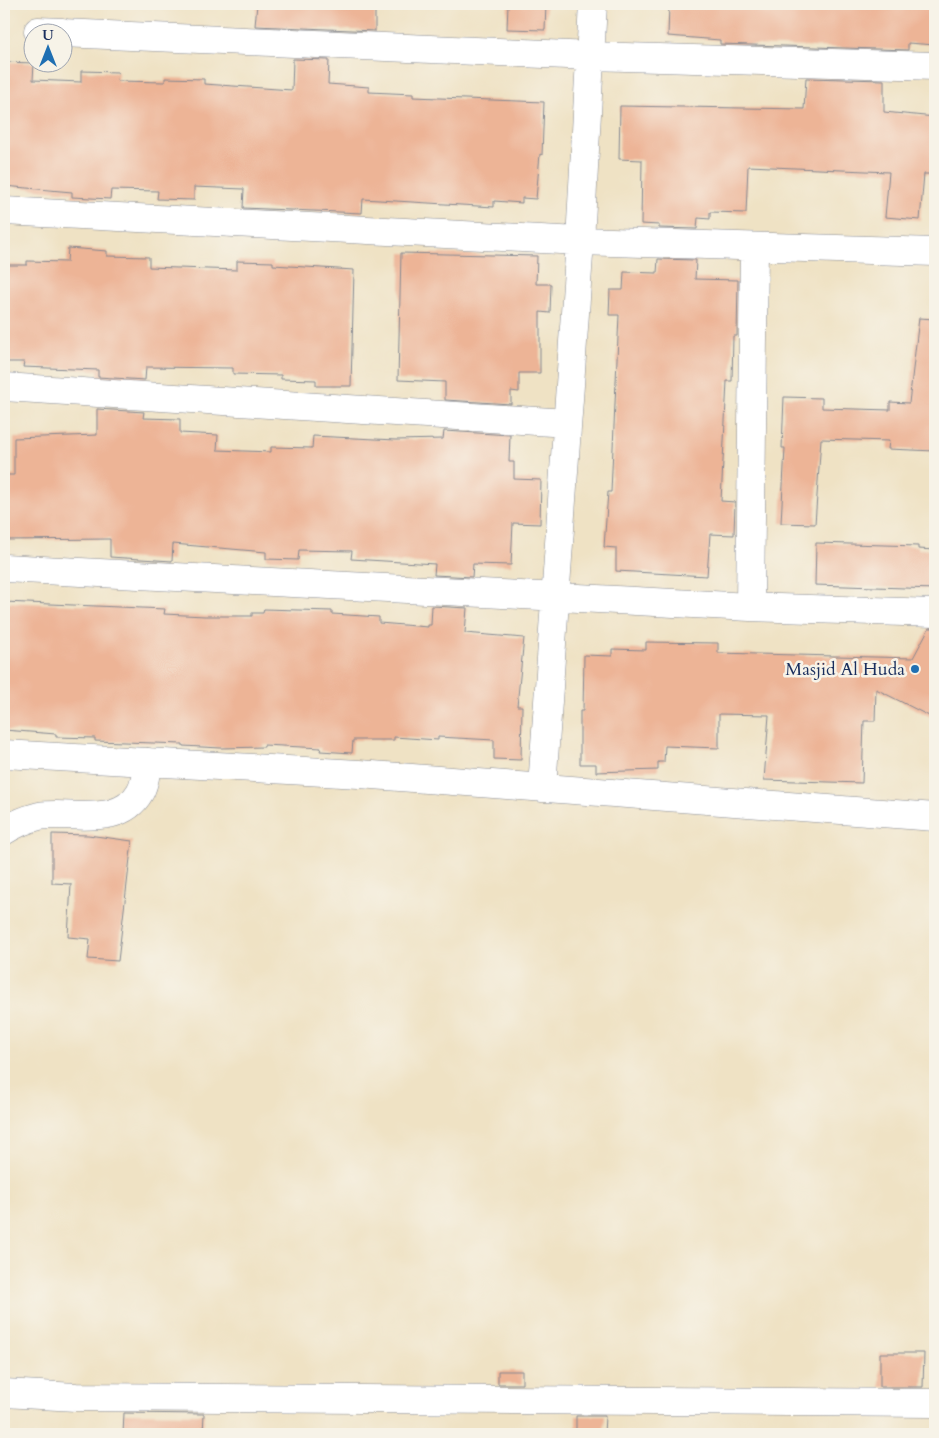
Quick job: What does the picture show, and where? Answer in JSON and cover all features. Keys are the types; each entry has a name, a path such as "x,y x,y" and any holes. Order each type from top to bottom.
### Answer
{"street":[{"path":"542,788 580,241 593,4"},
{"path":"72,33 591,56 935,66"},
{"path":"4,211 580,241 935,252"},
{"path":"750,607 754,247"},
{"path":"4,387 567,423"},
{"path":"4,568 555,598 935,613"},
{"path":"4,754 359,774 935,817"},
{"path":"4,831 15,824 40,816 110,814 128,805 140,792 148,762"},
{"path":"4,1393 86,1398 935,1403"}],"building":[{"path":"257,4 375,4 375,31 255,26"},
{"path":"508,4 546,4 545,30 507,29"},
{"path":"669,4 935,4 935,45 908,43 908,50 720,44 720,40 668,36"},
{"path":"293,59 329,60 328,84 369,87 369,92 413,94 413,97 544,102 542,155 540,154 536,199 522,198 522,203 494,201 494,207 363,199 362,213 243,208 244,189 194,187 194,200 157,199 158,191 111,190 110,199 72,197 72,192 4,186 4,62 22,63 22,72 33,72 33,80 81,82 81,71 118,72 117,81 165,82 165,78 204,79 204,84 292,90"},
{"path":"806,78 884,80 884,112 935,117 935,174 924,174 920,220 885,217 889,172 748,166 746,213 710,212 710,219 698,218 697,229 659,228 659,225 641,224 642,160 619,159 620,106 804,109"},
{"path":"68,248 107,251 107,256 149,257 149,267 237,270 237,261 273,262 273,265 354,270 351,386 316,386 316,380 281,379 281,375 233,374 233,368 146,367 145,380 98,377 98,370 23,367 24,362 4,362 4,265 27,265 27,261 67,262"},
{"path":"401,253 537,256 536,284 551,284 550,313 540,312 540,373 519,373 519,392 511,391 511,404 445,400 445,382 398,380"},
{"path":"658,259 696,260 695,279 738,280 737,336 733,336 732,381 727,381 721,501 735,502 734,535 710,534 707,576 616,571 616,548 604,547 608,492 611,492 619,315 609,315 610,290 623,290 624,272 657,273"},
{"path":"919,318 935,319 935,451 888,449 889,441 821,439 815,524 781,523 785,448 782,448 784,397 822,398 822,408 890,410 890,402 909,403"},
{"path":"97,409 144,412 143,418 180,419 180,433 218,435 217,450 271,452 271,447 312,448 313,436 396,440 443,439 444,431 510,435 509,462 514,462 514,479 541,480 540,524 513,523 511,565 473,564 472,577 434,575 435,564 351,559 352,551 299,550 298,560 266,559 266,552 173,544 172,561 110,557 110,539 4,540 4,475 14,475 14,438 97,435"},
{"path":"816,543 918,546 918,549 935,550 935,589 815,585"},
{"path":"4,602 165,609 164,614 205,616 252,616 252,613 263,613 264,609 332,611 332,614 379,617 379,623 428,627 428,625 431,625 432,606 467,608 465,633 524,638 517,706 522,706 521,760 494,759 494,740 438,737 438,740 394,737 394,740 353,740 352,753 320,751 321,748 264,745 264,747 221,748 183,746 183,744 95,741 95,738 56,737 56,734 4,730"},
{"path":"929,628 935,628 935,719 876,689 875,721 864,721 862,783 764,780 769,715 719,714 719,748 665,746 664,762 658,762 658,770 596,772 596,764 580,764 580,711 583,711 584,655 612,656 612,649 646,650 646,642 718,643 718,653 913,658"},
{"path":"52,834 88,835 132,841 118,961 88,959 90,939 68,937 71,884 52,883"},
{"path":"880,1353 924,1353 923,1387 880,1387"},
{"path":"498,1371 522,1371 522,1384 498,1384"},
{"path":"124,1413 204,1414 203,1434 123,1434"},
{"path":"576,1416 605,1416 604,1434 576,1434"}],"place":[{"name":"Masjid Al Huda","path":"915,669"}]}
